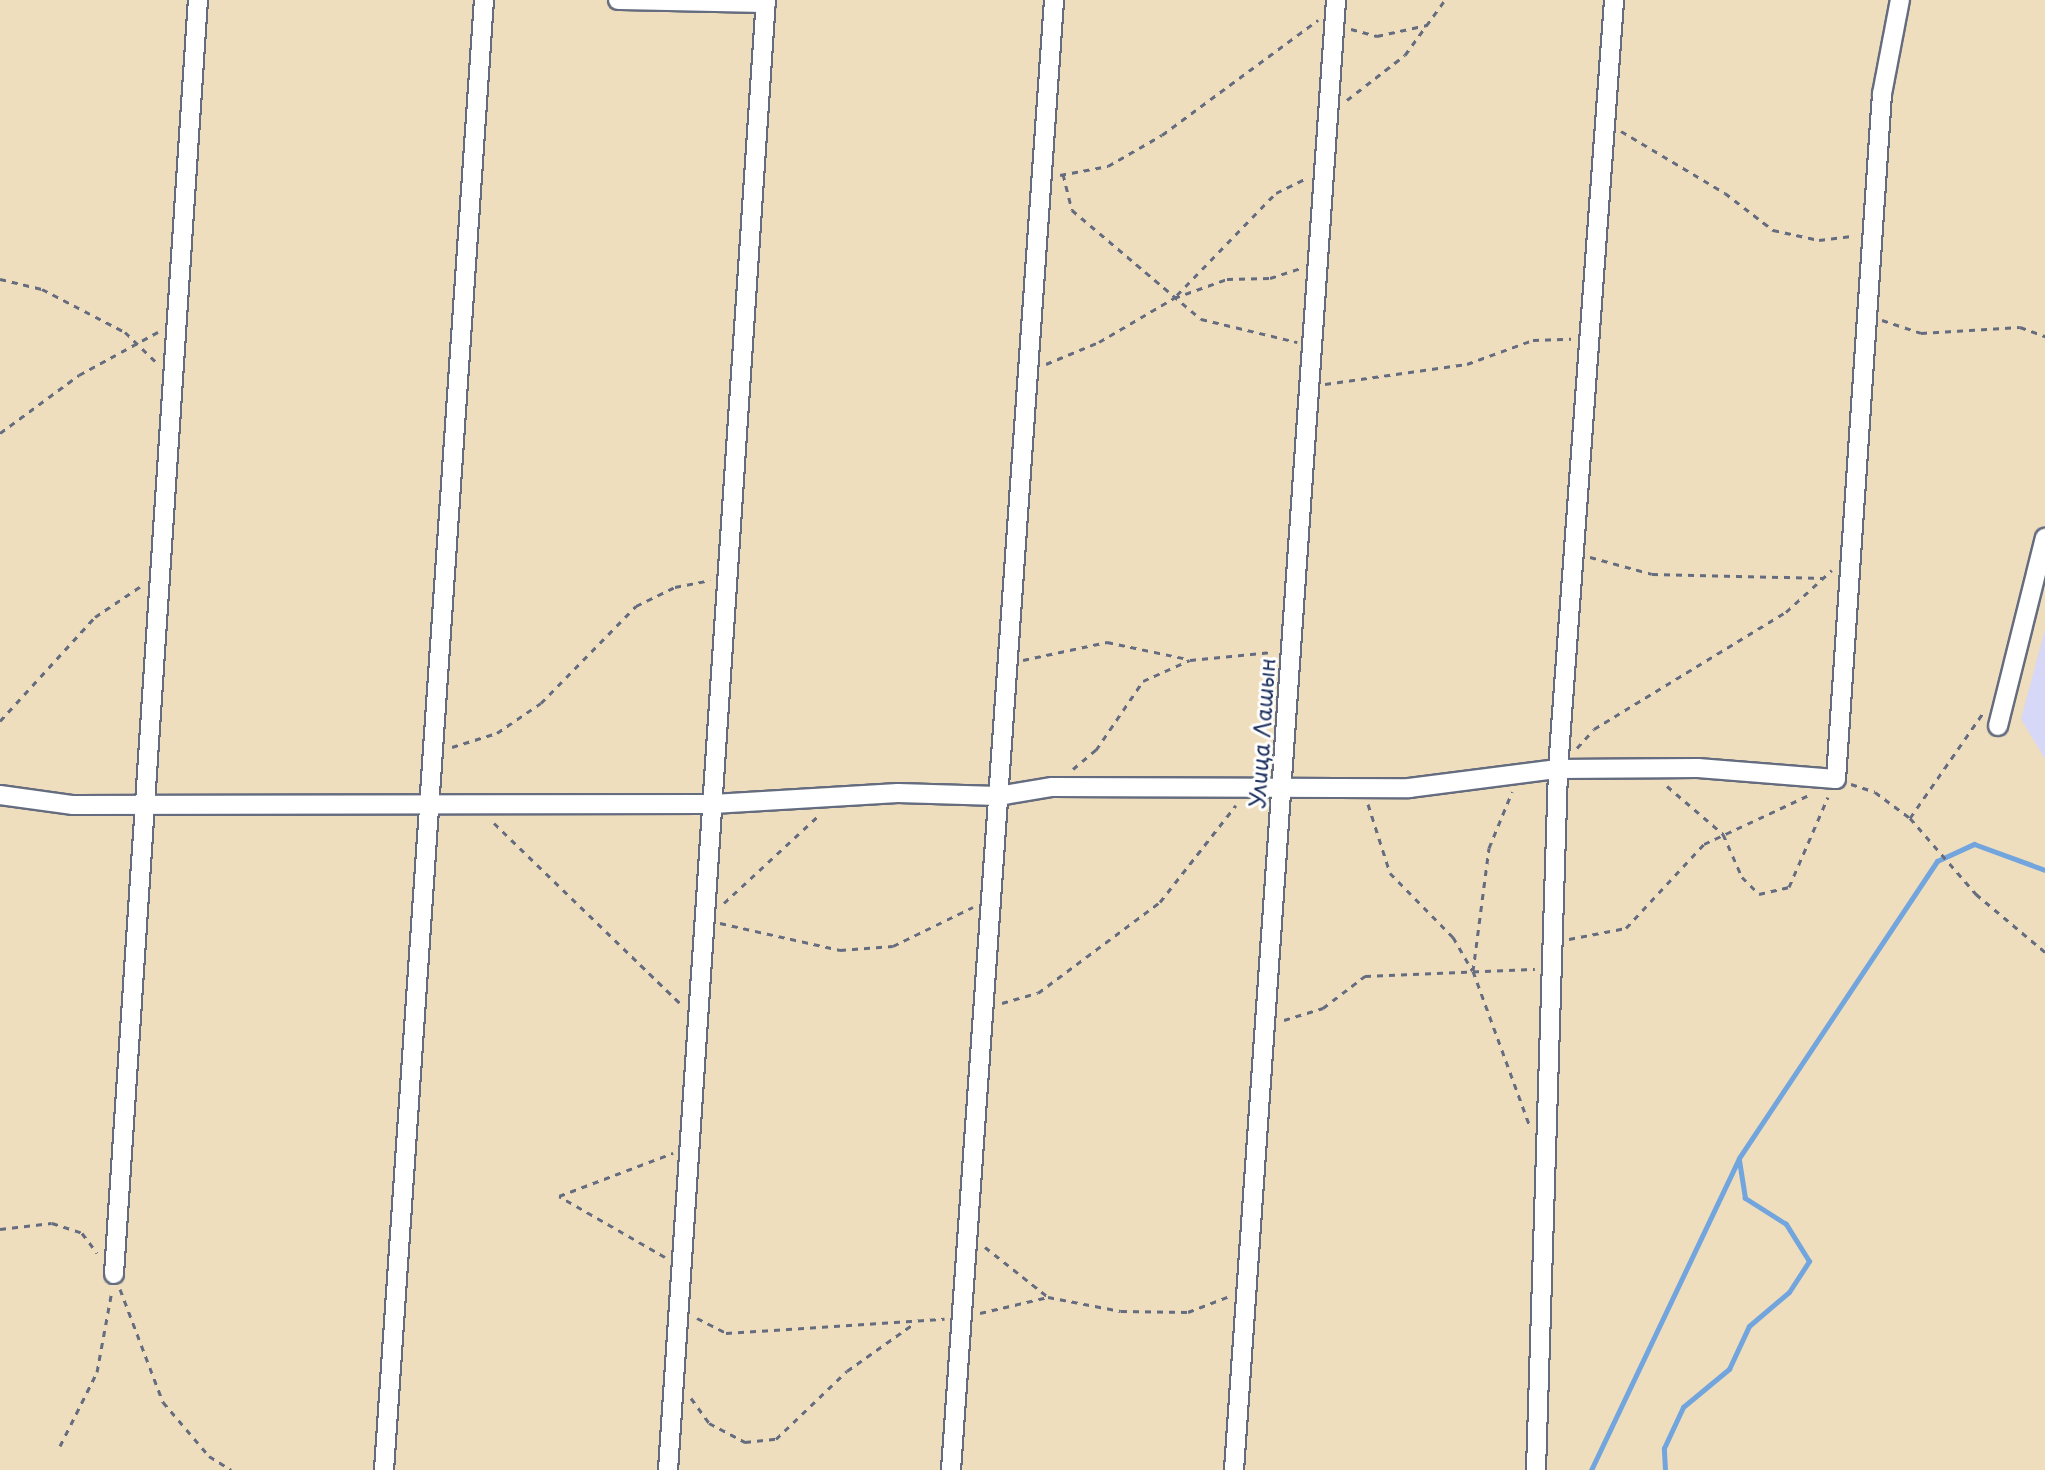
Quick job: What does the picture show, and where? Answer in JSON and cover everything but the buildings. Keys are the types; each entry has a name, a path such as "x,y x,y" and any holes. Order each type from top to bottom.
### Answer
{"street":[{"path":"114,1274 198,0"},
{"path":"384,1470 484,0"},
{"path":"618,0 766,1 668,1470"},
{"path":"951,1470 1054,0"},
{"path":"1536,1470 1555,942 1558,769 1614,0"},
{"path":"0,795 73,805 146,802 713,804 838,797 998,796 1052,787 1249,788 1281,784 1363,789 1519,776 1558,769 1652,772 1698,768 1836,779 1882,94 1900,0"},
{"name":"Улица Лашын","path":"1234,1470 1336,4"},
{"path":"1998,726 2041,569 2045,538"}],"path":[{"path":"1328,115 1405,55 1445,0"},
{"path":"1041,179 1108,166 1162,135 1336,4 1350,29 1377,36 1427,25"},
{"path":"1606,118 1637,145 1725,193 1773,230 1819,240 1873,233"},
{"path":"1174,298 1276,193 1324,170"},
{"path":"1063,174 1072,210 1201,319 1312,345"},
{"path":"1028,372 1099,342 1174,298 1227,279 1270,278 1318,263"},
{"path":"0,279 42,289 125,332 173,378"},
{"path":"1867,314 1921,333 2020,327 2045,336"},
{"path":"0,433 79,375 139,346 177,317"},
{"path":"1309,386 1467,364 1533,340 1590,339"},
{"path":"1575,553 1652,574 1823,578"},
{"path":"1558,769 1594,729 1786,612 1851,553"},
{"path":"0,721 95,617 161,573"},
{"path":"433,752 497,733 541,703 636,606 675,587 728,576"},
{"path":"1008,661 1107,642 1190,660 1291,650"},
{"path":"1052,787 1096,750 1143,681 1190,660"},
{"path":"1910,818 1971,723 2007,690"},
{"path":"1652,772 1723,834 1742,877 1759,894 1789,887 1836,779"},
{"path":"1473,971 1489,848 1519,776"},
{"path":"1555,942 1626,928 1704,844 1836,779 1875,792 1910,818 1976,894 2045,952"},
{"path":"983,1008 1038,993 1160,902 1249,788"},
{"path":"1363,789 1390,873 1453,937 1473,971 1531,1130"},
{"path":"705,920 838,797"},
{"path":"475,804 698,1021"},
{"path":"705,920 853,949 893,946 991,898"},
{"path":"1265,1026 1323,1008 1365,976 1554,968"},
{"path":"682,1267 559,1196 690,1147"},
{"path":"0,1229 52,1223 82,1233 114,1274 163,1402 209,1456 231,1470"},
{"path":"968,1233 1048,1297"},
{"path":"60,1446 97,1372 114,1274"},
{"path":"675,1375 709,1423 745,1442 776,1439 847,1371 913,1324"}],"shaded area":[{"path":"2045,629 2045,759 2021,719"}],"waterway":[{"path":"1591,1470 1739,1158 1937,861 1974,844 2045,870"},
{"path":"1665,1470 1664,1448 1683,1407 1729,1369 1749,1326 1789,1292 1809,1261 1786,1224 1745,1198 1739,1159"}]}
